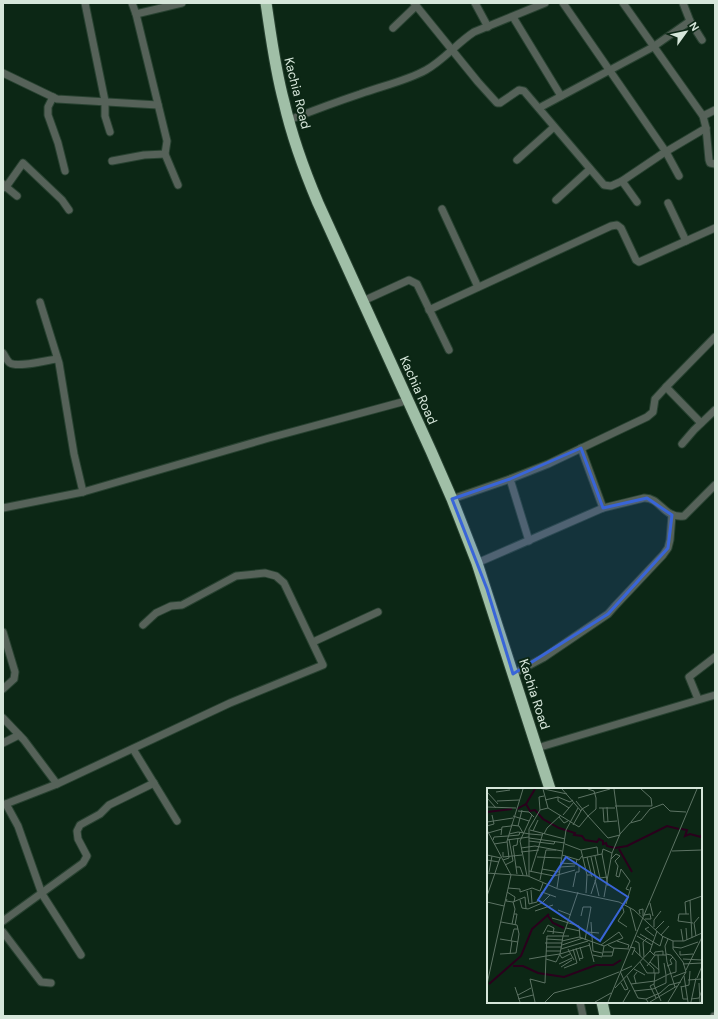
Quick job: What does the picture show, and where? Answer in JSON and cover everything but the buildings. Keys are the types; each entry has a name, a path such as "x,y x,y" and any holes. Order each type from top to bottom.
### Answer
{"highway":[{"name":"Kachia Road","path":"259,3 273,85 282,123 294,160 311,203 448,506 469,559 546,787"},
{"name":"Kachia Road","path":"266,3 275,60 289,120 302,162 452,499 477,563 537,748 546,787"},
{"path":"602,1003 605,1016"},
{"path":"609,1003 611,1016"}],"street":[{"path":"85,3 104,102 104,116 110,132"},
{"path":"132,3 167,141 165,154 178,185"},
{"path":"136,14 182,3"},
{"path":"475,3 488,26"},
{"path":"289,120 341,100 409,78 427,70 474,32 545,3"},
{"path":"563,3 666,152 679,176"},
{"path":"623,3 703,116 706,128 709,160 710,163 715,164"},
{"path":"683,3 690,21 702,40"},
{"path":"393,28 415,5 497,103 500,103 519,90 524,92 604,185 607,186 611,186 622,181 706,128"},
{"path":"513,17 561,96"},
{"path":"538,108 653,46 690,21"},
{"path":"3,73 57,99 158,105"},
{"path":"53,97 48,107 48,115 58,143 65,171"},
{"path":"703,116 715,110"},
{"path":"517,160 554,127"},
{"path":"112,162 144,155 165,154"},
{"path":"17,196 4,186 23,163 62,200 69,210"},
{"path":"556,200 590,169"},
{"path":"622,181 637,202"},
{"path":"668,203 686,241"},
{"path":"442,209 478,287"},
{"path":"429,310 611,226 617,225 621,228 636,260 639,262 715,228"},
{"path":"363,301 409,280 417,284 449,350"},
{"path":"40,302 57,359 74,454 83,492"},
{"path":"452,499 548,464 651,414 653,412 655,399 715,337"},
{"path":"3,353 9,363 13,365 22,365 57,359"},
{"path":"666,387 701,423"},
{"path":"3,508 83,492 269,438 402,402"},
{"path":"682,444 715,410"},
{"path":"581,448 603,508"},
{"path":"510,479 529,541"},
{"path":"477,563 603,508 647,498 656,502 672,515 678,517 684,516 715,485"},
{"path":"513,674 543,658 608,614 668,548 672,515"},
{"path":"81,955 42,894 18,826 4,805 57,784 230,704 323,665 284,583 276,576 265,573 236,576 182,605 171,606 156,613 143,625"},
{"path":"313,642 378,612"},
{"path":"3,632 15,672 14,679 3,689"},
{"path":"698,699 689,677 715,657"},
{"path":"537,748 715,695"},
{"path":"3,718 19,735 57,784"},
{"path":"3,743 19,735"},
{"path":"133,749 177,821"},
{"path":"3,921 83,863 87,856 78,839 77,831 80,825 100,814 109,805 154,783"},
{"path":"3,932 41,982 51,983"},
{"path":"580,1003 584,1016"}],"highlighted area":[{"path":"581,448 603,508 647,498 672,515 668,548 608,614 513,674 487,589 452,499 510,479"}]}
